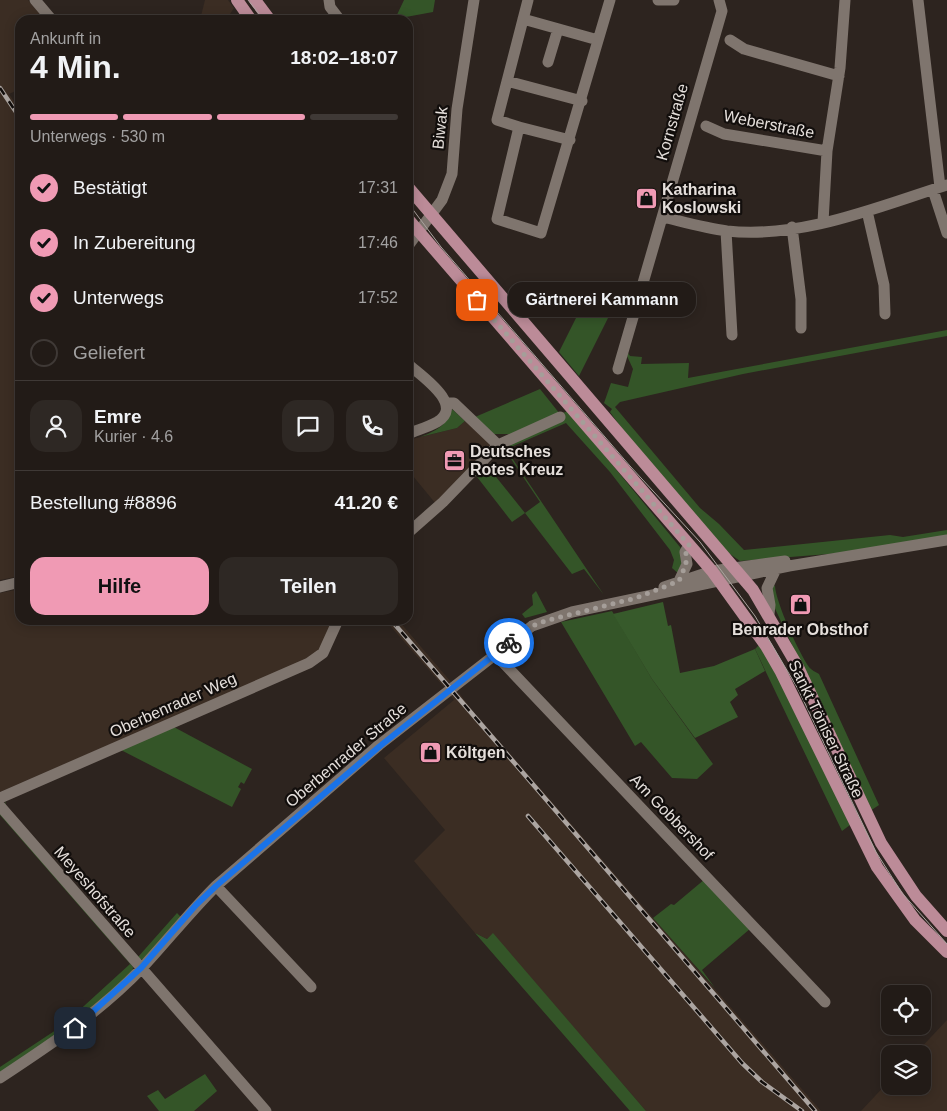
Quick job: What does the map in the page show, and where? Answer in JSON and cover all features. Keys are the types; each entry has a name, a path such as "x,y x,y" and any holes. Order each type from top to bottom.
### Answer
{"main road":[{"path":"237,0 248,15"},
{"path":"255,0 266,15"},
{"name":"Sankt Töniser Straße","path":"413,194 589,401 738,572 769,614 798,667 881,843 916,896 947,931"},
{"name":"Sankt Töniser Straße","path":"413,225 716,576 766,646 781,672 877,867 915,920 947,952"}],"street":[{"path":"35,0 48,15"},
{"path":"329,0 330,7 336,15"},
{"name":"Biwak","path":"413,240 432,216 446,194 452,174 457,109 474,0"},
{"path":"528,0 497,120 570,140"},
{"path":"519,127 497,219 541,233 582,101 610,0"},
{"path":"658,0 674,0"},
{"name":"Kornstraße","path":"618,369 722,11 719,0"},
{"name":"Weberstraße","path":"823,222 827,151 839,76 845,0"},
{"path":"918,0 947,233"},
{"path":"523,19 598,40"},
{"path":"548,62 558,29"},
{"path":"730,40 744,50 839,76"},
{"path":"506,81 582,101"},
{"name":"Weberstraße","path":"706,126 724,134 827,151"},
{"path":"663,217 726,231 767,232 823,222 868,211 940,187"},
{"path":"868,211 884,285 885,314"},
{"path":"792,227 801,299 801,328"},
{"path":"726,231 732,335"},
{"path":"413,368 440,392 446,404 444,416 438,422 413,432"},
{"path":"446,404 454,403 498,444"},
{"path":"413,528 442,502 498,444 560,417"},
{"name":"Oberbenrader Straße","path":"738,572 776,569 848,555 947,540"},
{"path":"679,581 686,564 686,552 689,545"},
{"name":"Oberbenrader Straße","path":"636,598 679,581 716,576 826,555 848,555"},
{"path":"769,614 770,605 767,588 776,569"},
{"name":"Oberbenrader Straße","path":"0,1078 71,1031 141,968 196,905 216,886 380,746 519,634 545,621 716,576"},
{"path":"0,586 15,583"},
{"name":"Oberbenrader Weg","path":"0,798 309,663 323,653 336,625"},
{"name":"Am Gobbershof","path":"495,654 825,1002"},
{"name":"Meyeshofstraße","path":"0,806 266,1111"},
{"path":"216,886 311,987"}],"shaded area":[{"path":"0,0 28,0 41,15 15,15 15,91 9,94 15,103 15,577 0,580"},
{"path":"205,0 228,0 234,8 229,15 201,15"},
{"path":"465,421 491,444 436,504 413,476 413,439 457,428"},
{"path":"15,590 15,625 332,625 322,653 0,792 0,593"},
{"path":"389,625 402,625 451,682 444,687"},
{"path":"456,689 472,710 821,1111 646,1111 493,934 487,939 475,933 414,861 445,830 384,758 454,700 450,695"},
{"path":"947,1020 947,1111 861,1111 881,1090 881,1095 931,1095 931,1045 923,1045"}],"green space":[{"path":"404,0 435,0 433,12 413,16 397,15"},
{"path":"584,302 609,316 579,376 559,352"},
{"path":"947,330 947,336 743,374 620,402 615,407 700,508 719,524 744,550 890,535 903,537 947,530 947,537 854,552 740,561 723,549 636,448 610,412 612,409 604,403 611,383 628,387 633,369 627,356 628,353 630,356 642,357 641,364 689,363 688,378"},
{"path":"540,389 560,414 568,411 680,547 684,556 679,574 672,568 674,560 670,550 610,472 566,423 506,449 604,595 584,569 572,574 525,513 540,502 503,447 513,434 494,434 475,417"},
{"path":"452,409 465,421 457,428 420,437 444,424"},
{"path":"484,462 525,513 512,522 474,473"},
{"path":"771,583 775,586 779,604 794,640 809,667 819,674 879,805 870,811 770,598"},
{"path":"536,591 547,612 525,618 522,614 533,605 532,595"},
{"path":"663,602 668,626 671,625 680,673 714,666 755,649 765,671 735,689 738,695 730,702 738,717 695,738 652,679 613,614"},
{"path":"612,611 652,679 713,764 697,779 672,778 641,742 635,746 561,622"},
{"path":"760,644 778,675 850,825 842,831 755,649"},
{"path":"172,726 252,769 244,784 241,782 238,787 241,789 232,807 119,749"},
{"path":"6,799 6,806 138,957 177,913 182,918 148,957 140,960 5,808"},
{"path":"0,811 133,967 132,973 92,1009 0,1074 0,1067 62,1026 130,964 0,815"},
{"path":"705,879 751,928 702,970 715,988 653,918 671,904 674,905"},
{"path":"475,933 487,939 493,933 646,1111 630,1111"},
{"path":"205,1074 217,1091 194,1111 159,1111 147,1096 158,1090 165,1099"}],"tram line":[{"path":"248,0 260,15"},
{"path":"413,210 441,247 630,466 700,542 755,616 798,689 876,852 902,893 947,944"}],"railway":[{"path":"0,88 15,110"},
{"path":"395,625 815,1111"},
{"path":"528,816 742,1063 762,1082 802,1111"}],"way so far":[{"path":"477,300 689,545 686,552 685,570 679,581 636,598 572,612 545,621 532,626 509,643"}],"place":[{"name":"Katharina Koslowski","path":"646,198"},
{"name":"Gärtnerei Kammann","path":"477,300"},
{"name":"Deutsches Rotes Kreuz","path":"454,460"},
{"name":"Benrader Obsthof","path":"800,605"},
{"name":"Költgen","path":"430,752"}],"route":[{"path":"75,1028 148,961 196,905 216,886 380,746 509,643"}]}
